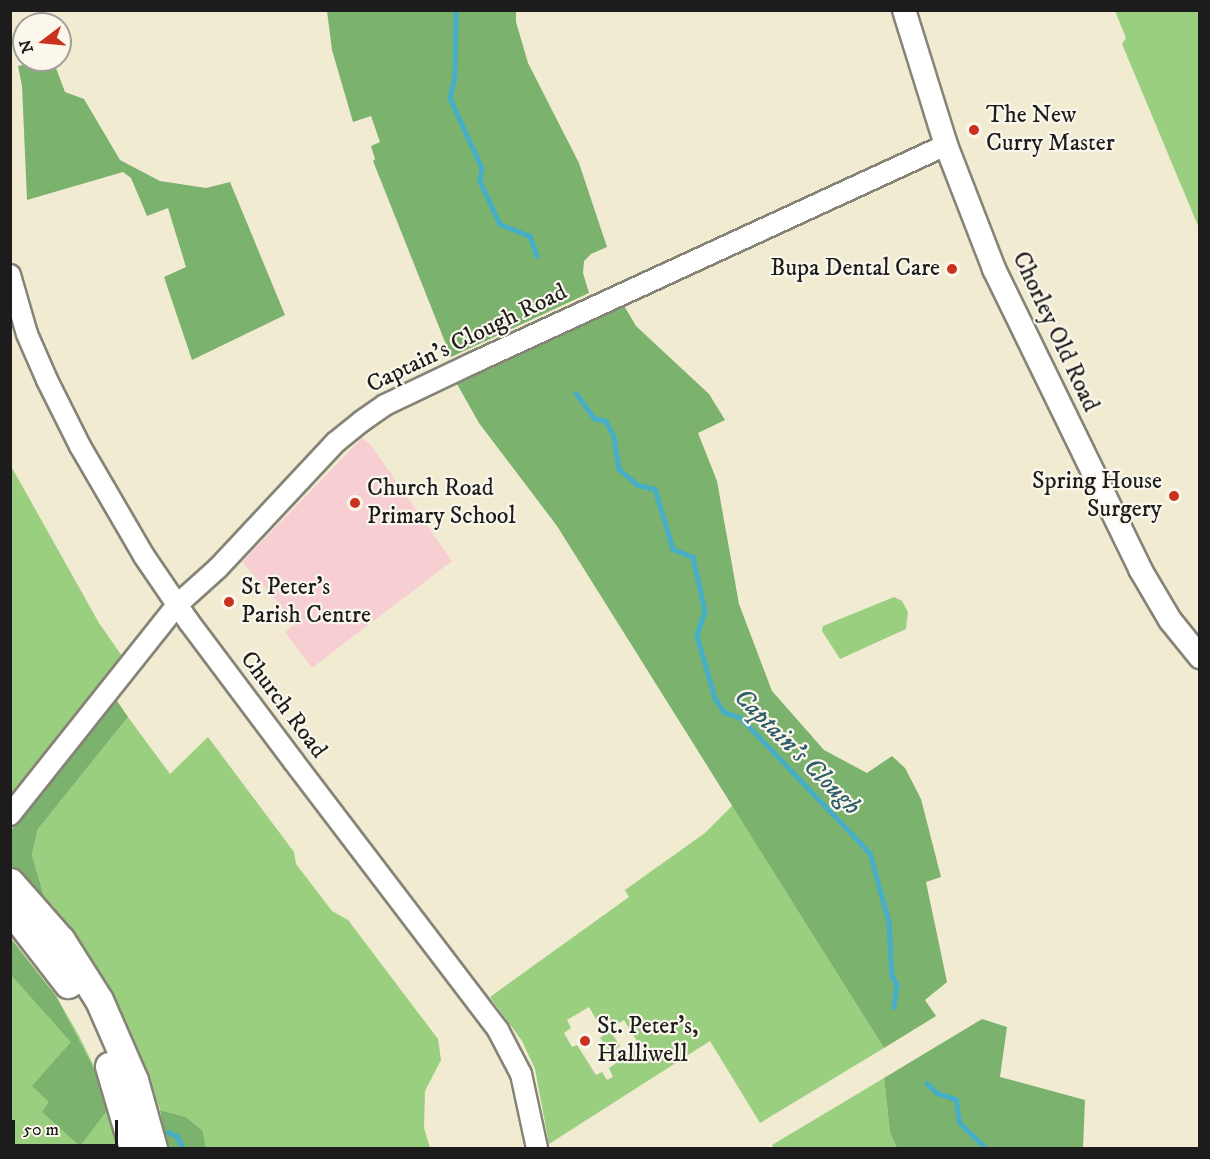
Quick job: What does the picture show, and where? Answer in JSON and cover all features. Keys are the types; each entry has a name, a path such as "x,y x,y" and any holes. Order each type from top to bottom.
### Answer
{"highway":[{"path":"10,882 61,940 99,1000 134,1080 153,1149"},
{"path":"10,909 66,981 96,1036 114,1080 133,1149"}],"main road":[{"name":"Chorley Old Road","path":"904,10 946,145 994,268 1111,512 1170,620 1200,657"}],"street":[{"name":"Captain's Clough Road","path":"10,815 178,604 218,568 336,442 385,405 946,145"},
{"name":"Church Road","path":"10,275 27,334 58,404 144,556 294,762 498,1030 521,1074 537,1149"}],"shaded area":[{"name":"Church Road Primary School","path":"362,438 370,444 452,561 312,668 285,632 296,623 242,562"}],"green space":[{"path":"327,11 516,11 516,22 528,63 579,163 607,247 591,254 584,261 583,273 589,293 451,357 373,161 375,159 371,146 380,142 371,116 353,122 332,50"},
{"path":"1115,11 1199,11 1199,228 1122,44 1126,38"},
{"path":"19,72 58,72 65,92 84,99 120,160 160,181 206,188 230,182 285,315 192,360 164,277 186,267 168,208 147,216 131,178 123,172 27,200 22,86"},
{"path":"623,304 636,326 709,394 725,420 698,433 717,481 739,604 772,691 824,750 867,773 892,756 905,768 921,799 941,877 926,882 947,982 925,1000 936,1016 884,1048 557,526 479,423 457,384"},
{"path":"11,466 99,623 122,656 11,797"},
{"path":"894,597 902,601 908,612 906,629 840,659 822,631 823,626"},
{"path":"115,698 128,717 38,829 32,855 46,903 11,865 10,831"},
{"path":"128,717 170,774 208,737 294,852 296,864 332,911 348,920 438,1039 441,1060 425,1091 424,1128 430,1148 206,1148 203,1131 186,1117 160,1110 136,1048 111,996 84,951 46,903 32,855 38,829"},
{"path":"733,805 884,1048 760,1123 710,1041 549,1144 535,1069 522,1041 490,997 629,897 625,890 705,833","holes":["589,1007 602,1029 599,1031 601,1034 624,1020 640,1046 624,1055 621,1051 611,1057 615,1064 609,1068 613,1077 607,1080 602,1072 596,1075 577,1045 572,1047 564,1033 571,1028 567,1020"]},
{"path":"10,938 56,996 112,1104 80,1146 42,1112 49,1102 32,1086 71,1042 11,975"},
{"path":"11,938 56,996 78,1034 97,1072 122,1148 11,1148"},
{"path":"982,1019 1007,1027 1000,1077 1085,1100 1083,1148 897,1148 890,1133 884,1078"},
{"path":"610,1031 620,1046 610,1053 600,1038"},
{"path":"884,1078 890,1133 897,1148 774,1148 772,1145"},
{"path":"160,1110 186,1117 203,1131 206,1148 167,1148"}],"waterway":[{"name":"Captain's Clough","path":"456,10 455,75 450,98 482,168 480,181 500,224 530,236 537,256"},
{"name":"Captain's Clough","path":"576,393 594,418 606,421 614,437 619,469 638,485 655,489 673,549 693,557 705,611 697,636 715,698 724,712 741,718 870,853 889,922 892,975 897,985 894,1007"},
{"name":"Captain's Clough","path":"927,1083 937,1093 956,1099 960,1123 986,1148"},
{"path":"168,1132 177,1136 183,1148"}],"place":[{"name":"The New Curry Master","path":"974,130"},
{"name":"Bupa Dental Care","path":"952,269"},
{"name":"Spring House Surgery","path":"1174,496"},
{"name":"Church Road Primary School","path":"355,503"},
{"name":"St Peter's Parish Centre","path":"229,602"},
{"name":"St. Peter's, Halliwell","path":"585,1041"}]}
